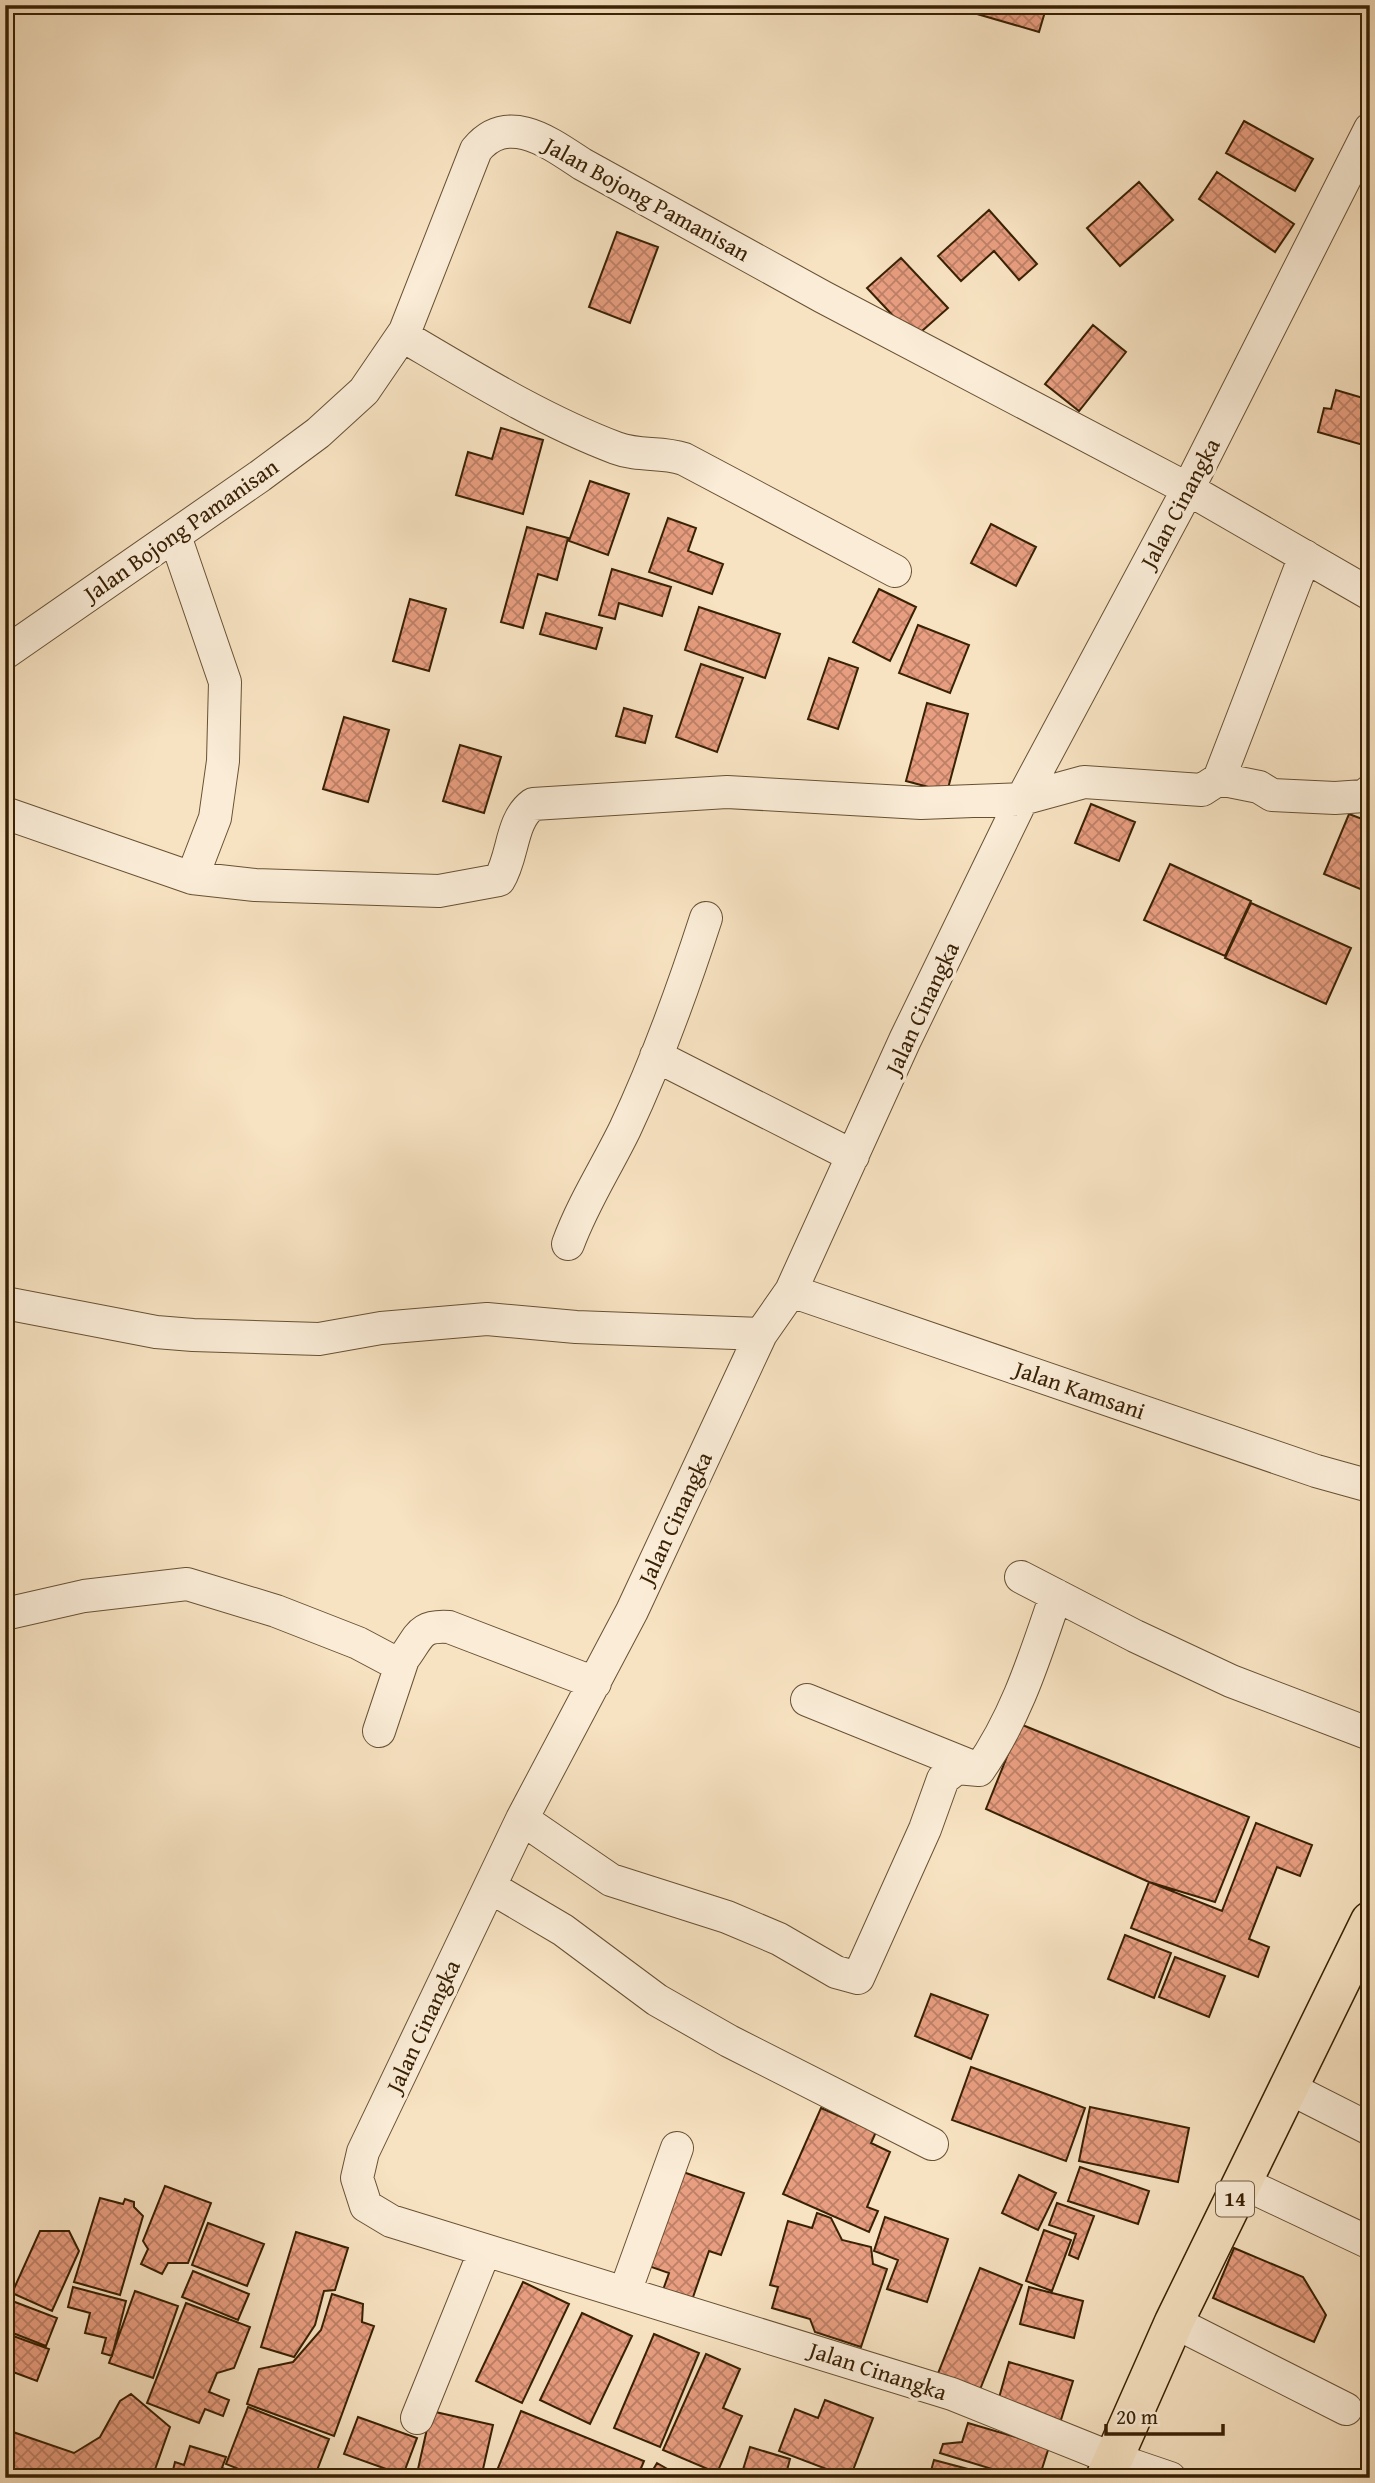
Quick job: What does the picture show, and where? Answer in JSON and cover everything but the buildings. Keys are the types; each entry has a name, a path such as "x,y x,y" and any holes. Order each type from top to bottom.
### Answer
{"highway":[{"name":"14","path":"1109,2468 1174,2322 1370,1921"}],"street":[{"name":"Jalan Cinangka","path":"1170,2478 1109,2468 952,2394 391,2221 366,2206 356,2178 363,2152 522,1819 632,1611 761,1334 791,1292 1022,799 1188,489 1370,129"},
{"name":"Jalan Bojong Pamanisan","path":"5,653 318,433 364,391 403,336 476,150 485,138 504,131 520,131 547,141 582,164 823,297 1188,489 1370,594"},
{"path":"403,336 569,427 636,454 663,453 684,459 895,570"},
{"path":"175,536 225,682 223,761 215,818 192,878"},
{"path":"5,813 192,878 255,885 439,891 499,880 509,859 518,820 533,804 727,792 921,803 1022,799 1084,782 1202,790 1219,779 1305,556"},
{"path":"1219,779 1259,788 1272,795 1335,798 1364,796 1370,791"},
{"path":"568,1244 582,1205 625,1129 656,1056 706,918"},
{"path":"656,1056 853,1156"},
{"name":"Jalan Kamsani","path":"791,1292 1316,1471 1370,1486"},
{"path":"5,1303 156,1332 193,1335 319,1339 381,1328 487,1319 576,1327 761,1334"},
{"path":"1021,1577 1231,1681 1370,1734"},
{"path":"5,1614 84,1596 187,1584 276,1611 358,1643 390,1660 403,1659"},
{"path":"979,1770 999,1742 1018,1703 1056,1595"},
{"path":"379,1731 403,1659 420,1632 432,1626 449,1627 595,1684"},
{"path":"807,1700 979,1770"},
{"path":"522,1819 611,1880 727,1917 779,1939 836,1972 858,1978 925,1829 943,1779 957,1768 979,1770"},
{"path":"490,1887 563,1930 657,2000 729,2041 932,2144"},
{"path":"1289,2088 1370,2129"},
{"path":"625,2292 677,2148"},
{"path":"1243,2183 1370,2243"},
{"path":"417,2418 485,2250"},
{"path":"1174,2322 1346,2409"}]}
